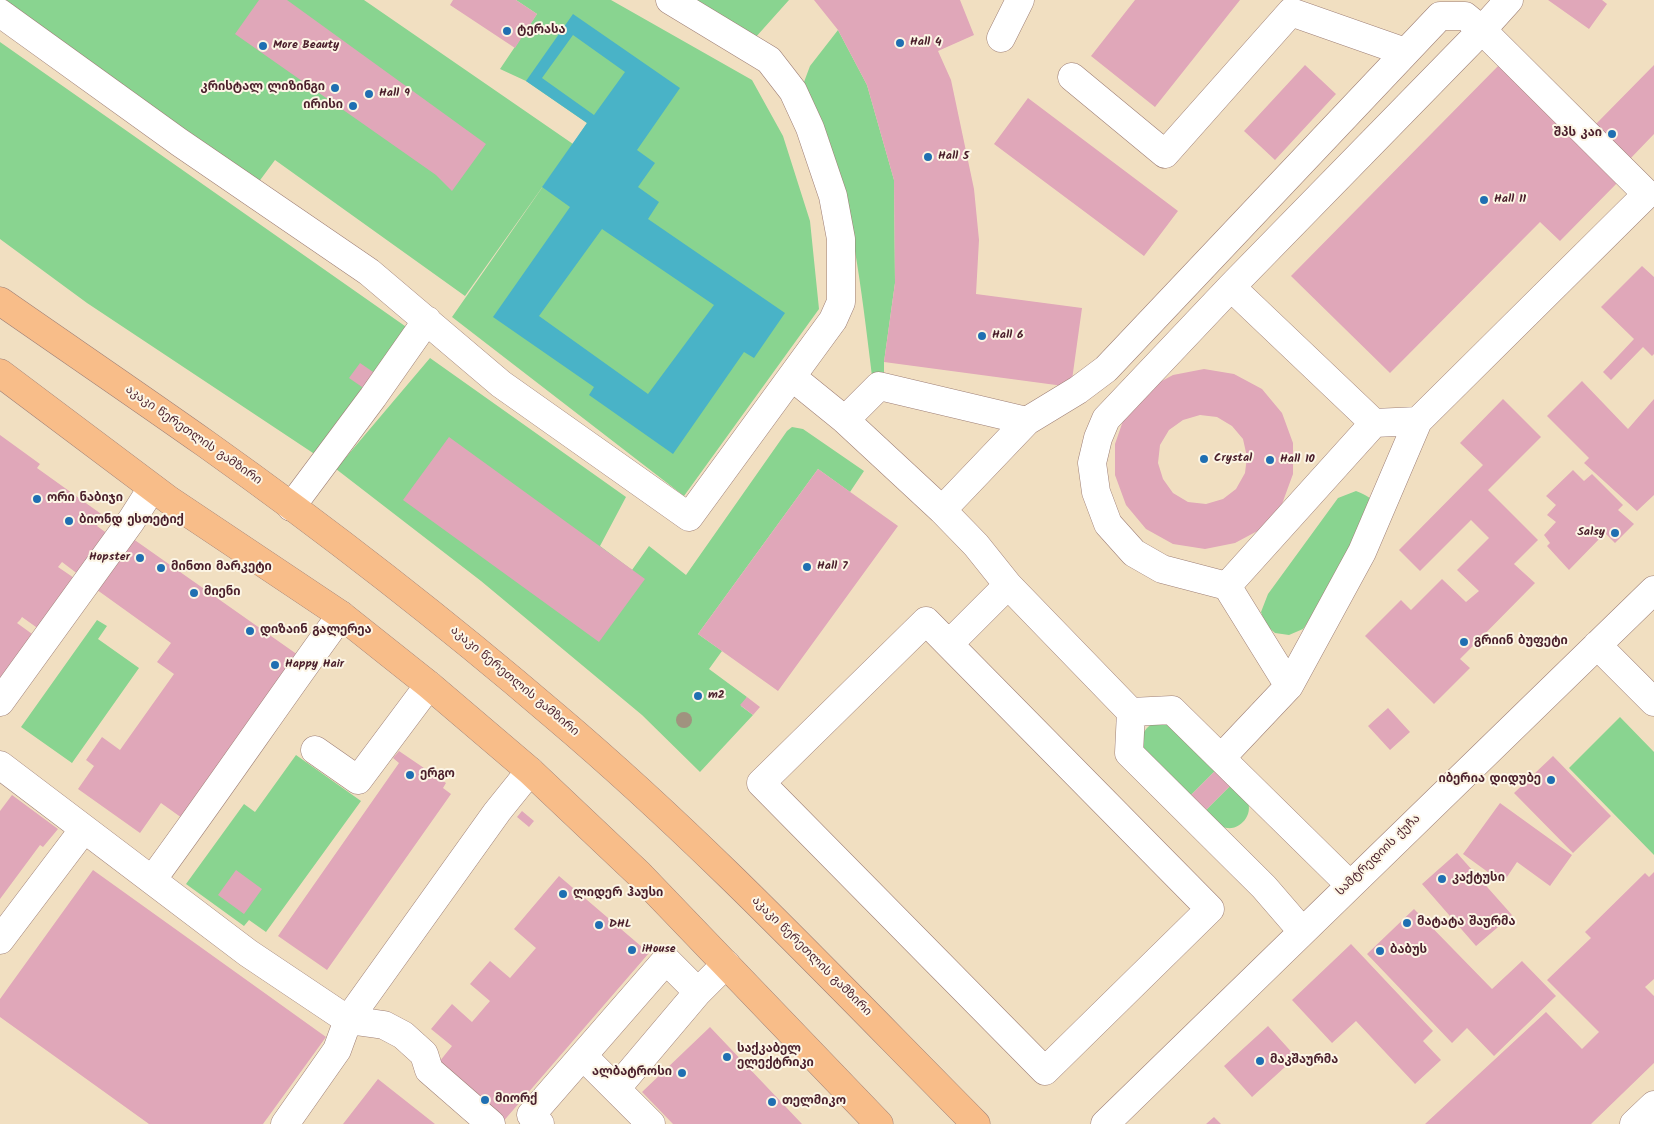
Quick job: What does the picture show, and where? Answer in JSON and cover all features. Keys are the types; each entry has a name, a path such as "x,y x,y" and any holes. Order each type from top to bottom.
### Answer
{"main road":[{"name":"აკაკი წერეთლის გამზირი","path":"0,302 208,445 292,507 428,611 558,718 710,856 976,1124"},
{"path":"0,373 152,488 341,615 429,685 530,771 639,874 880,1124"}],"street":[{"path":"0,13 180,142 369,272 502,384 689,517 833,320 841,302 841,239 833,196 810,128 793,91 769,60 670,0"},
{"path":"1001,38 1020,0"},
{"path":"1289,686 1227,586 1162,569 1134,553 1108,524 1096,492 1092,463 1098,438 1106,419 1509,0"},
{"path":"1072,76 1166,154 1291,12 1405,52"},
{"path":"942,510 1027,420 1078,390 1106,369 1440,16 1465,16 1482,30 1647,194 1418,421 1362,552 1289,686 1222,758"},
{"path":"1231,287 1374,423"},
{"path":"292,507 427,320"},
{"path":"792,377 845,420 942,510 976,545 1008,586 1131,712 1129,752 1264,887 1302,931"},
{"path":"845,420 879,386 1027,420"},
{"path":"1227,586 1374,423 1418,421"},
{"path":"0,702 117,541 152,488"},
{"path":"949,644 1008,586"},
{"name":"სამტრედიის ქუჩა","path":"1105,1124 1654,590"},
{"path":"152,880 341,615"},
{"path":"926,621 949,644 1210,909 1045,1071 761,783 926,621"},
{"path":"1596,645 1654,702"},
{"path":"315,750 358,780 429,685"},
{"path":"1131,712 1172,710 1350,884"},
{"path":"0,765 248,953 348,1020 384,1025 404,1035 424,1054 429,1070 492,1124"},
{"path":"285,1124 337,1050 348,1020 498,812 530,771"},
{"path":"0,940 84,828"},
{"path":"540,1124 531,1115 666,960 698,992"},
{"path":"616,1089 698,992 726,964"},
{"path":"583,1056 651,1124"},
{"path":"1634,1124 1654,1105"}],"green space":[{"path":"0,0 364,0 573,144 587,123 526,81 500,69 537,14 516,0 611,0 752,80 783,136 810,221 819,309 684,496 452,317 553,172 465,296 275,160 255,187"},
{"path":"690,0 789,0 755,38"},
{"path":"838,30 867,85 894,180 895,283 884,362 884,392 874,391 852,231 837,168 826,130 804,82 810,66"},
{"path":"0,42 412,331 316,455 87,303 0,239"},
{"path":"430,358 626,497 600,546 632,570 649,546 686,575 787,431 792,427 803,429 864,471 850,492 818,469 698,634 722,651 709,669 747,697 741,706 753,715 700,772 642,715 481,581 336,469"},
{"path":"1356,491 1368,497 1375,504 1377,513 1376,526 1303,629 1289,635 1275,633 1266,625 1261,612 1268,594 1338,498"},
{"path":"97,620 107,626 98,639 139,668 72,763 21,727"},
{"path":"1620,717 1654,752 1654,855 1569,768"},
{"path":"1155,722 1171,725 1216,770 1190,796 1144,751 1142,746 1143,734"},
{"path":"296,755 361,801 266,932 249,920 244,926 186,884 244,804 255,812"},
{"path":"1232,784 1246,798 1249,809 1246,819 1242,823 1232,828 1227,828 1217,824 1205,811"}],"water":[{"path":"573,14 680,88 637,150 655,163 638,187 659,202 648,219 785,313 754,358 744,352 673,454 589,395 594,387 493,317 570,207 542,187 587,123 526,81","holes":["573,35 625,72 594,115 542,78","602,229 714,305 648,394 539,316"]}],"building":[{"name":"Hall 9","path":"259,0 287,0 486,144 452,191 436,175 235,34"},
{"name":"ტერასა","path":"453,0 516,0 537,14 515,48 450,5"},
{"path":"814,0 960,0 974,35 938,51 951,80 974,189 979,240 976,294 1082,308 1071,387 884,362 895,283 894,180 867,85 838,30"},
{"path":"1135,0 1240,0 1155,107 1091,56"},
{"path":"1548,0 1602,0 1607,4 1589,29"},
{"name":"Hall 11","path":"1504,60 1623,177 1560,241 1540,222 1390,373 1291,276"},
{"path":"1305,65 1336,94 1275,160 1244,131"},
{"path":"1654,65 1654,134 1629,160 1594,126"},
{"path":"1028,98 1178,211 1144,256 994,144"},
{"path":"1642,266 1654,277 1654,354 1652,356 1643,347 1611,380 1603,372 1634,339 1601,307"},
{"path":"360,363 376,374 365,389 349,378"},
{"name":"Hall 10","path":"1204,369 1234,374 1262,389 1282,413 1293,443 1293,474 1282,504 1263,528 1235,543 1205,549 1173,544 1146,529 1126,505 1115,475 1115,444 1125,415 1145,390 1173,375","holes":["1200,415 1217,417 1232,426 1243,439 1247,457 1245,473 1236,489 1223,499 1206,504 1188,502 1173,493 1163,479 1158,463 1160,445 1169,430 1183,420"]},
{"path":"1582,381 1628,429 1654,399 1654,495 1637,511 1584,463 1589,458 1547,416"},
{"path":"1503,399 1541,437 1488,490 1538,540 1514,564 1535,583 1460,659 1470,668 1434,704 1365,636 1401,600 1411,610 1442,579 1466,602 1479,591 1457,570 1489,538 1471,520 1420,571 1399,550 1483,465 1460,443"},
{"path":"0,435 40,464 37,468 104,516 97,526 112,537 83,578 62,562 58,567 80,582 43,632 22,617 17,623 39,639 0,686"},
{"path":"449,437 645,579 599,642 403,500"},
{"name":"Hall 7","path":"818,469 898,526 778,691 698,634"},
{"path":"1573,470 1584,481 1592,474 1623,505 1618,510 1634,524 1615,543 1605,533 1569,570 1547,546 1550,543 1544,535 1556,522 1547,515 1556,505 1546,496"},
{"path":"129,536 298,655 182,818 161,803 140,833 78,789 94,766 86,760 102,737 120,750 174,674 157,662 171,643 93,587"},
{"path":"747,697 760,707 753,715 740,705"},
{"path":"1388,708 1410,732 1390,750 1368,726"},
{"path":"399,751 446,783 443,788 451,794 327,970 278,936 399,763 393,758"},
{"path":"1553,756 1611,816 1573,853 1514,793"},
{"path":"1216,770 1232,784 1205,811 1190,796"},
{"path":"12,795 58,829 43,847 40,845 0,899 0,811"},
{"path":"1500,803 1572,855 1550,886 1517,862 1503,883 1463,854"},
{"path":"522,811 534,821 529,827 517,817"},
{"path":"1457,853 1512,915 1476,946 1422,884"},
{"path":"93,870 326,1037 263,1124 149,1124 0,1017 0,999"},
{"path":"236,870 262,889 244,914 218,895"},
{"path":"1654,872 1654,979 1645,987 1654,996 1654,1063 1591,1124 1425,1124 1546,1012 1582,1049 1599,1032 1547,980 1591,938 1585,932 1645,873 1649,877"},
{"path":"559,876 649,953 501,1124 435,1067 452,1046 431,1029 452,1004 472,1022 490,1001 470,984 490,961 510,978 536,948 514,929"},
{"path":"1414,909 1492,989 1522,961 1556,996 1494,1056 1467,1028 1452,1043 1367,954"},
{"path":"1351,944 1433,1031 1423,1041 1441,1060 1415,1084 1356,1021 1332,1043 1292,1000"},
{"name":"მაკშაურმა","path":"1268,1026 1296,1057 1252,1097 1224,1066"},
{"path":"710,1027 802,1124 673,1124 642,1092"},
{"path":"378,1079 435,1124 343,1124"},
{"path":"1214,1117 1221,1124 1206,1124"}],"place":[{"name":"ტერასა","path":"507,31"},
{"name":"Hall 4","path":"900,43"},
{"name":"More Beauty","path":"263,46"},
{"name":"კრისტალ ლიზინგი","path":"335,88"},
{"name":"Hall 9","path":"369,94"},
{"name":"ირისი","path":"353,106"},
{"name":"შპს კაი","path":"1612,134"},
{"name":"Hall 5","path":"928,157"},
{"name":"Hall 11","path":"1484,200"},
{"name":"Hall 6","path":"982,336"},
{"name":"Crystal","path":"1204,459"},
{"name":"Hall 10","path":"1270,460"},
{"name":"ორი ნაბიჯი","path":"37,499"},
{"name":"ბიონდ ესთეტიქ","path":"69,521"},
{"name":"Salsy","path":"1615,533"},
{"name":"Hopster","path":"140,558"},
{"name":"Hall 7","path":"807,567"},
{"name":"მინთი მარკეტი","path":"161,568"},
{"name":"მიენი","path":"194,593"},
{"name":"დიზაინ გალერეა","path":"250,631"},
{"name":"გრიინ ბუფეტი","path":"1464,642"},
{"name":"Happy Hair","path":"275,665"},
{"name":"m2","path":"698,696"},
{"name":"ერგო","path":"410,775"},
{"name":"იბერია დიდუბე","path":"1551,780"},
{"name":"კაქტუსი","path":"1442,879"},
{"name":"ლიდერ ჰაუსი","path":"563,894"},
{"name":"მატატა შაურმა","path":"1407,923"},
{"name":"DHL","path":"599,925"},
{"name":"iHouse","path":"632,950"},
{"name":"ბაბუს","path":"1380,951"},
{"name":"საქკაბელ ელექტრიკი","path":"727,1057"},
{"name":"მაკშაურმა","path":"1260,1061"},
{"name":"ალბატროსი","path":"682,1073"},
{"name":"მიორქ","path":"485,1100"},
{"name":"თელმიკო","path":"772,1102"}]}
